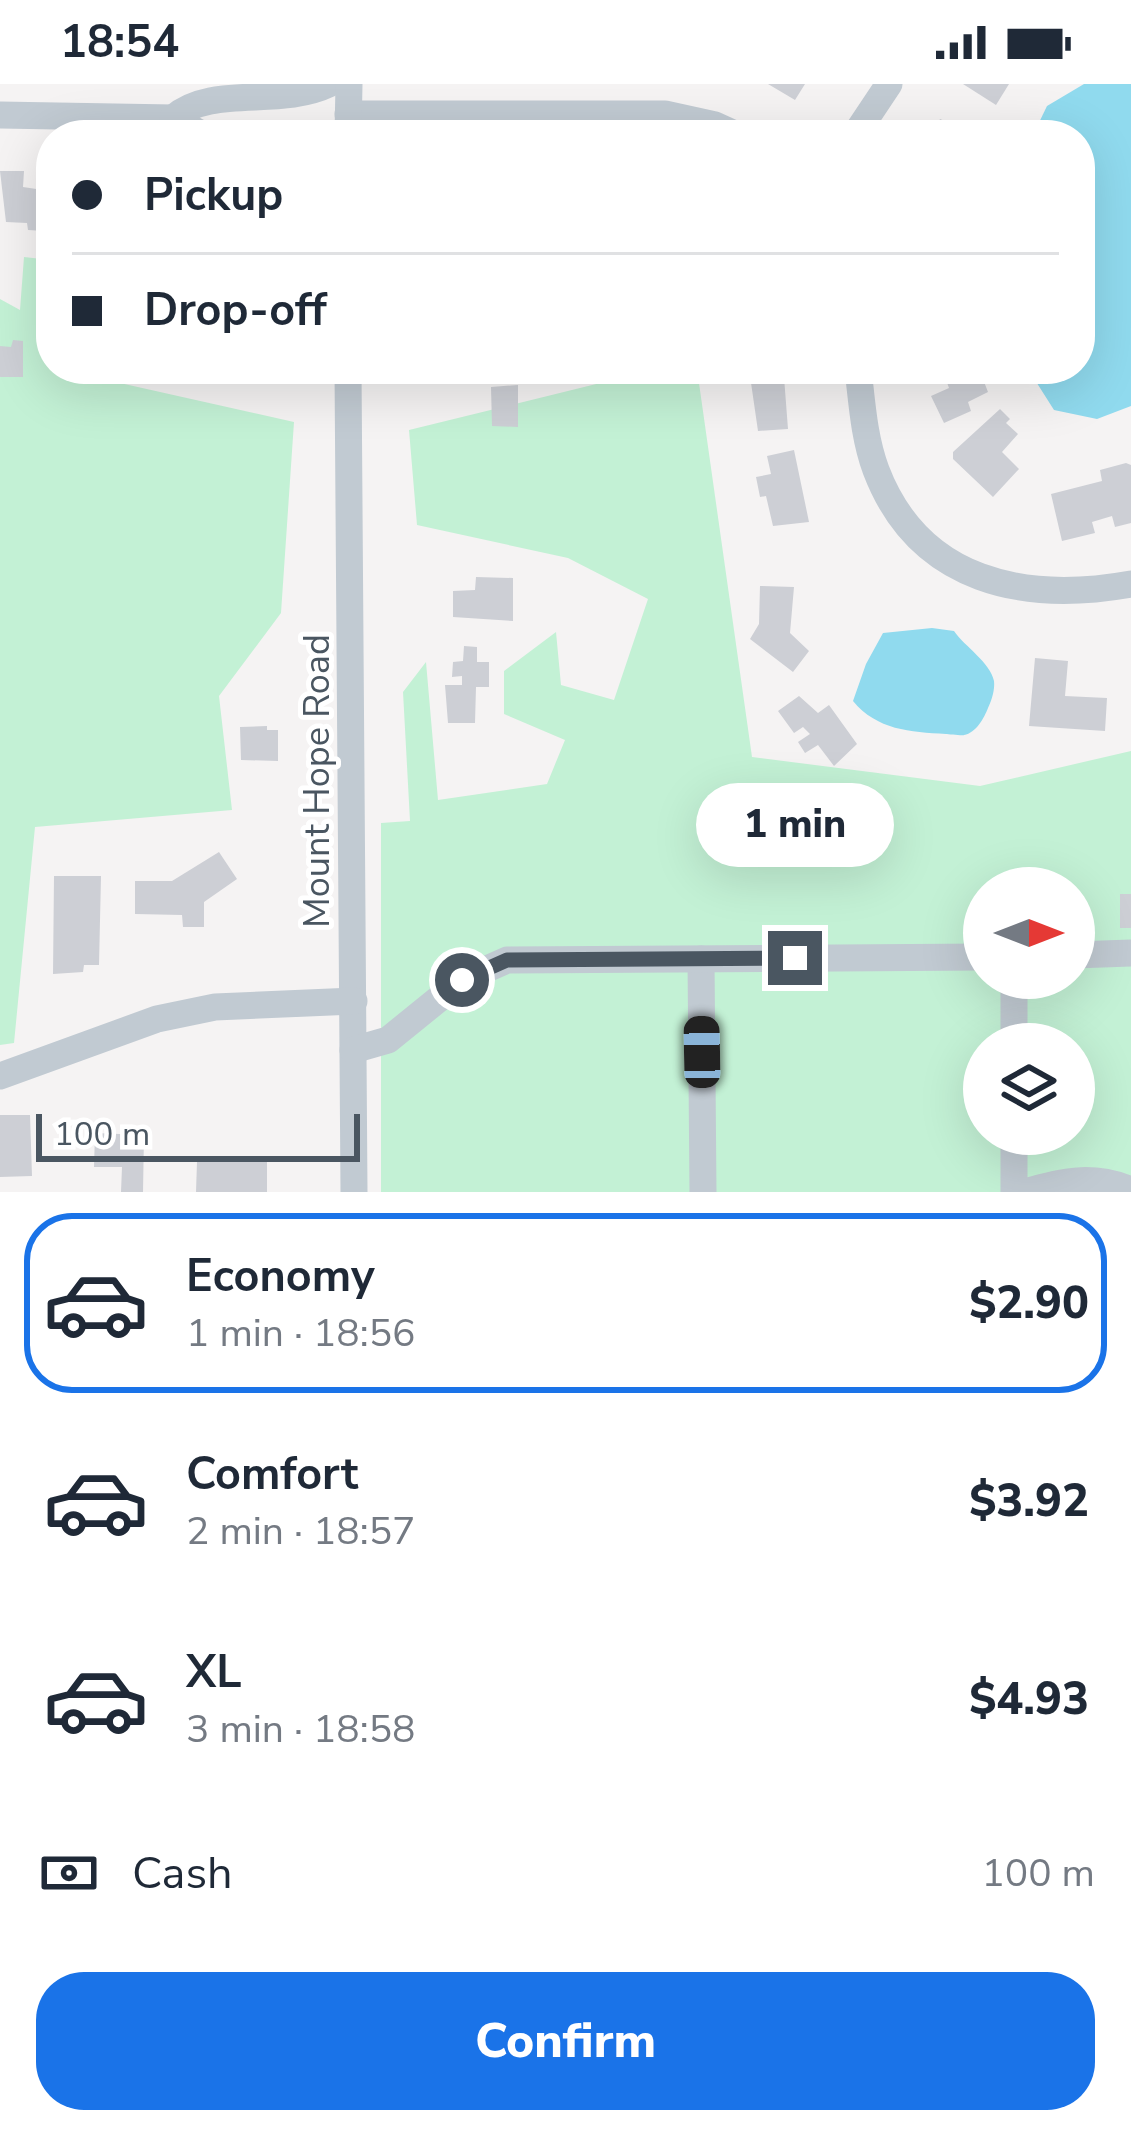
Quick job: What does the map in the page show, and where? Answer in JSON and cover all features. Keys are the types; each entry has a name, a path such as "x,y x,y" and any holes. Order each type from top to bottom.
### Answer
{"street":[{"path":"171,84 173,118"},
{"path":"173,118 191,100 211,94 305,94 329,84"},
{"path":"348,120 349,84"},
{"path":"584,84 584,113"},
{"path":"864,120 889,84"},
{"path":"434,120 584,113 665,114 692,120"},
{"path":"0,115 177,120"},
{"name":"Mount Hope Road","path":"349,384 354,1192"},
{"path":"861,384 875,469 897,510 928,545 968,572 1014,589 1072,592 1131,584"},
{"path":"1095,954 1131,953"},
{"path":"353,1050 388,1040 474,972 507,960 963,957"},
{"path":"700,959 703,1192"},
{"path":"0,1076 157,1019 215,1007 353,1000"},
{"path":"1014,1155 1014,1192"},
{"path":"1025,1192 1081,1179 1131,1190"}],"green space":[{"path":"24,257 36,258 36,384 124,384 294,422 281,613 219,696 232,810 35,827 14,1043 0,1045 0,299 20,310"},
{"path":"596,384 699,384 752,757 980,786 1131,751 1131,1192 381,1192 381,823 410,821 403,692 426,662 438,800 547,784 565,740 504,714 504,671 556,632 561,685 614,700 648,599 568,558 417,525 409,430"}],"water":[{"path":"1084,84 1131,84 1131,406 1097,419 1054,410 1038,384 1095,384 1095,120 1040,120 1047,106"},
{"path":"932,628 954,631 988,667 994,681 986,712 968,734 895,728 853,701 883,633"}],"building":[{"path":"768,84 805,84 795,100"},
{"path":"963,84 1009,84 996,105"},
{"path":"0,171 24,171 23,187 36,189 36,230 28,230 27,223 6,222"},
{"path":"13,340 23,341 23,377 0,377 0,346 11,347"},
{"path":"751,384 785,384 788,429 758,431"},
{"path":"948,384 985,384 988,392 968,402 971,411 944,423 931,396 949,388"},
{"path":"518,385 518,427 492,426 491,387"},
{"path":"1000,409 1018,434 1002,452 1019,469 993,497 953,459 953,452"},
{"path":"794,450 809,522 773,526 756,477 771,474 767,456"},
{"path":"1131,465 1131,523 1115,527 1112,516 1092,522 1095,533 1062,541 1051,494 1102,481 1100,470"},
{"path":"476,577 513,578 513,621 453,617 453,591 475,590"},
{"path":"760,586 794,587 790,633 809,651 793,672 750,639 759,624"},
{"path":"464,646 477,647 477,662 489,662 489,687 476,687 475,723 448,723 445,685 462,685 462,676 452,677 453,662 463,661"},
{"path":"1035,658 1068,661 1065,696 1107,698 1105,731 1029,726"},
{"path":"799,696 818,713 829,705 857,744 834,766 818,745 805,753 798,742 810,734 803,727 794,733 778,711"},
{"path":"267,726 267,730 278,730 278,761 241,760 240,727"},
{"path":"219,852 237,879 204,902 204,927 183,927 182,915 135,914 135,881 172,881"},
{"path":"54,876 101,876 99,965 84,965 83,972 53,974"},
{"path":"1120,894 1131,894 1131,928 1120,928"},
{"path":"0,1115 30,1115 32,1176 0,1177"},
{"path":"95,1133 144,1135 143,1192 121,1192 122,1167 94,1167"},
{"path":"197,1162 267,1162 267,1192 196,1192"}],"route":[{"path":"462,980 507,960 795,958"}]}
